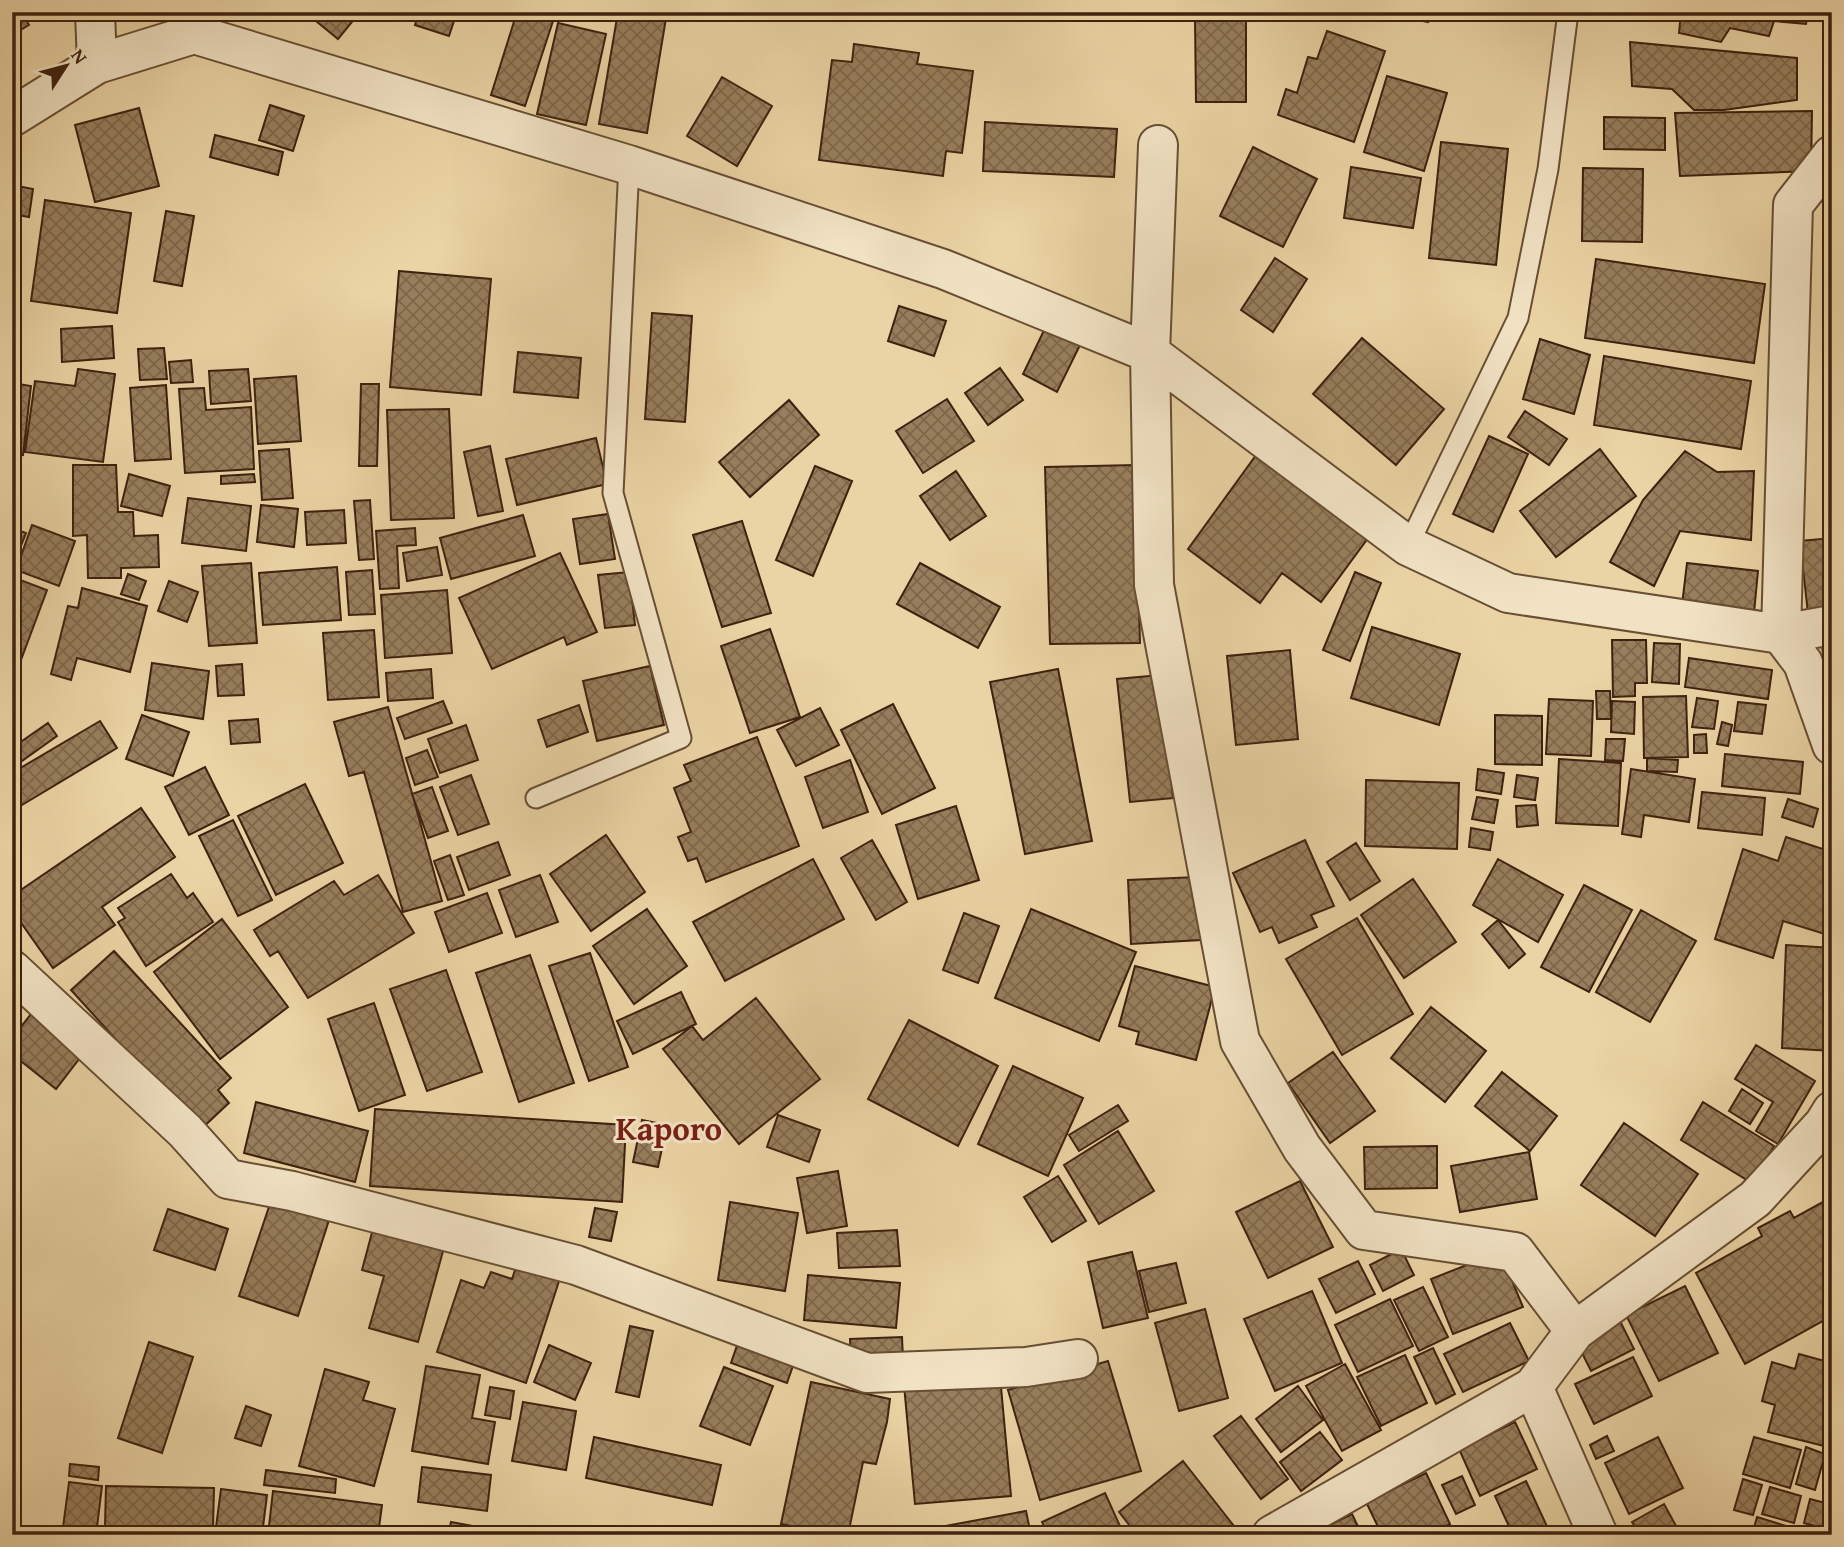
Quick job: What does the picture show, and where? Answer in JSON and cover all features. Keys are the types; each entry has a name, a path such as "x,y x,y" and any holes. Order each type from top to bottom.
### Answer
{"street":[{"path":"95,12 97,64"},
{"path":"12,117 97,64 194,34 629,165 943,269 1150,353 1408,546 1508,593 1781,634 1832,625"},
{"path":"1158,145 1150,353 1154,585 1240,1041 1302,1148 1364,1230 1515,1252 1575,1331"},
{"path":"1832,155 1793,205 1781,634 1803,663 1832,745"},
{"path":"12,970 184,1131 228,1179 292,1191 576,1265 867,1373 1026,1367 1078,1359"},
{"path":"1272,1535 1533,1387 1575,1331 1755,1199 1829,1123"},
{"path":"1533,1387 1598,1535"}],"lane":[{"path":"1408,546 1518,318 1548,169 1567,12"},
{"path":"536,798 681,737 613,493 629,165"}],"building":[{"path":"12,12 21,12 29,25 12,35"},
{"path":"305,12 360,12 338,39"},
{"path":"419,12 457,12 449,36 415,25"},
{"path":"517,12 556,12 525,106 491,95"},
{"path":"618,12 667,12 647,133 599,124"},
{"path":"1091,12 1128,12 1127,17"},
{"path":"1380,12 1430,12 1428,22"},
{"path":"1508,12 1544,12 1543,19"},
{"path":"1624,12 1649,12 1649,19 1624,15"},
{"path":"1681,12 1808,12 1806,24 1774,21 1769,36 1730,28 1721,42 1679,33"},
{"path":"1195,18 1246,18 1246,102 1196,102"},
{"path":"558,23 606,34 586,125 537,114"},
{"path":"1327,31 1385,51 1354,142 1278,115 1286,89 1297,93 1308,57 1317,59"},
{"path":"1630,42 1797,58 1797,100 1724,110 1694,110 1672,89 1632,86"},
{"path":"854,44 919,53 917,64 973,71 962,153 946,151 943,176 819,160 832,60 852,62"},
{"path":"1387,76 1447,93 1424,171 1364,152"},
{"path":"722,77 772,106 737,166 687,136"},
{"path":"270,105 304,116 293,151 259,140"},
{"path":"139,108 159,186 95,202 75,125"},
{"path":"1812,111 1811,171 1680,176 1675,113"},
{"path":"1604,117 1665,118 1665,150 1604,149"},
{"path":"985,122 1117,129 1114,177 983,171"},
{"path":"215,135 283,152 278,175 210,157"},
{"path":"1441,142 1508,149 1496,265 1429,258"},
{"path":"1253,147 1317,179 1283,247 1220,216"},
{"path":"1351,167 1421,178 1413,228 1344,218"},
{"path":"1583,168 1643,169 1642,242 1582,241"},
{"path":"12,185 33,189 29,217 12,214"},
{"path":"45,200 131,213 117,313 31,301"},
{"path":"166,211 194,216 182,286 154,281"},
{"path":"1275,258 1307,279 1273,332 1241,310"},
{"path":"1596,259 1765,284 1754,363 1585,338"},
{"path":"399,271 491,279 481,395 390,387"},
{"path":"12,274 17,294 12,295"},
{"path":"1827,305 1832,305 1832,373 1829,373"},
{"path":"899,306 946,321 934,356 888,341"},
{"path":"652,313 692,316 685,422 645,419"},
{"path":"1047,324 1082,341 1057,392 1023,374"},
{"path":"112,326 114,358 62,362 61,329"},
{"path":"1362,338 1444,409 1396,465 1313,394"},
{"path":"1540,339 1590,355 1574,414 1523,399"},
{"path":"164,348 167,379 140,380 138,349"},
{"path":"518,352 581,358 578,398 514,392"},
{"path":"1604,356 1751,381 1741,449 1594,425"},
{"path":"191,360 193,382 171,383 169,362"},
{"path":"1000,368 1023,400 988,425 965,393"},
{"path":"78,369 115,374 103,462 25,452 35,381 75,386"},
{"path":"248,369 251,401 211,404 209,371"},
{"path":"296,376 301,441 258,444 254,379"},
{"path":"12,383 31,386 23,455 12,453"},
{"path":"361,384 379,384 377,466 359,466"},
{"path":"166,385 171,459 135,461 130,388"},
{"path":"204,388 206,410 251,407 254,469 185,473 179,389"},
{"path":"947,399 974,441 923,473 896,431"},
{"path":"789,400 819,435 750,497 719,462"},
{"path":"449,409 454,518 391,520 387,410"},
{"path":"1525,411 1567,439 1549,465 1508,437"},
{"path":"1489,436 1528,454 1493,532 1453,514"},
{"path":"596,438 607,484 517,505 506,459"},
{"path":"490,446 503,511 478,516 464,452"},
{"path":"1262,447 1374,530 1321,602 1282,573 1260,603 1188,549"},
{"path":"289,449 293,498 262,500 259,451"},
{"path":"1600,449 1636,496 1556,557 1520,511"},
{"path":"1685,451 1717,472 1754,471 1751,540 1680,531 1654,586 1610,562 1643,500"},
{"path":"12,459 19,460 12,494"},
{"path":"73,465 116,465 118,512 133,512 134,536 158,535 159,567 121,568 121,578 88,578 87,535 73,536"},
{"path":"1135,465 1140,643 1050,644 1045,467"},
{"path":"815,466 852,481 813,576 776,560"},
{"path":"956,471 986,516 950,540 920,496"},
{"path":"129,474 170,486 162,516 121,506"},
{"path":"254,474 255,482 221,484 221,476"},
{"path":"188,498 251,506 246,551 182,543"},
{"path":"370,500 374,559 359,560 354,501"},
{"path":"261,505 298,509 294,547 257,542"},
{"path":"344,510 346,543 307,545 305,512"},
{"path":"608,514 615,559 580,564 573,519"},
{"path":"523,515 535,556 451,579 440,538"},
{"path":"742,521 771,613 722,627 693,535"},
{"path":"32,525 75,541 59,586 16,570"},
{"path":"12,528 26,533 12,569"},
{"path":"415,528 416,545 397,546 399,588 380,589 376,531"},
{"path":"1832,538 1832,611 1808,614 1800,541"},
{"path":"437,547 442,575 407,581 403,553"},
{"path":"560,553 597,632 567,645 564,637 492,669 459,598"},
{"path":"251,563 257,643 209,646 202,566"},
{"path":"920,563 1000,607 978,648 897,604"},
{"path":"1687,563 1758,571 1754,613 1682,605"},
{"path":"337,567 341,620 263,625 259,573"},
{"path":"372,570 375,614 349,615 346,572"},
{"path":"629,572 635,625 605,628 598,575"},
{"path":"1355,572 1381,583 1350,661 1323,650"},
{"path":"128,574 146,581 139,600 121,594"},
{"path":"12,577 47,590 15,676 12,675"},
{"path":"169,581 198,592 187,622 158,611"},
{"path":"82,588 147,606 130,672 77,658 71,680 51,674 68,606 78,608"},
{"path":"447,590 452,653 385,658 381,595"},
{"path":"1372,627 1460,654 1439,725 1351,698"},
{"path":"770,629 800,717 750,733 721,646"},
{"path":"374,630 379,697 328,700 323,633"},
{"path":"1612,640 1646,640 1647,683 1635,683 1635,696 1613,697"},
{"path":"1654,643 1680,644 1679,684 1652,682"},
{"path":"1832,644 1832,679 1826,680 1822,645"},
{"path":"1290,650 1298,739 1236,745 1227,656"},
{"path":"1689,658 1772,670 1768,699 1685,687"},
{"path":"152,663 209,671 203,719 145,710"},
{"path":"242,664 244,695 218,696 216,666"},
{"path":"650,666 664,725 597,741 583,681"},
{"path":"431,669 433,698 388,701 386,673"},
{"path":"1058,669 1092,841 1025,854 990,682"},
{"path":"1160,675 1173,798 1130,802 1117,679"},
{"path":"1596,691 1610,691 1611,719 1597,719"},
{"path":"1686,696 1688,757 1644,758 1643,697"},
{"path":"1697,698 1718,701 1714,729 1692,727"},
{"path":"1549,699 1593,701 1591,756 1546,754"},
{"path":"443,701 452,723 405,739 397,718"},
{"path":"1612,701 1635,702 1634,734 1611,732"},
{"path":"1738,702 1766,705 1762,734 1734,731"},
{"path":"893,704 935,788 882,814 841,730"},
{"path":"579,705 588,732 547,747 538,720"},
{"path":"388,707 442,901 403,912 364,772 349,776 334,722"},
{"path":"820,708 839,745 796,766 777,730"},
{"path":"142,715 189,732 173,776 126,759"},
{"path":"1495,715 1542,716 1542,765 1495,764"},
{"path":"258,719 260,742 231,744 229,721"},
{"path":"100,721 117,748 17,808 12,800 12,773"},
{"path":"1722,722 1732,725 1728,746 1717,744"},
{"path":"48,723 57,736 15,766 12,762 12,748"},
{"path":"466,725 478,760 440,773 428,739"},
{"path":"1706,734 1707,753 1694,753 1694,735"},
{"path":"757,737 799,846 706,882 697,858 688,861 678,837 691,832 674,788 691,781 684,765"},
{"path":"1606,739 1625,739 1623,761 1605,760"},
{"path":"427,750 438,777 415,785 406,758"},
{"path":"1725,754 1803,762 1800,794 1722,786"},
{"path":"1647,758 1678,760 1677,772 1647,771"},
{"path":"1559,759 1621,763 1618,826 1556,823"},
{"path":"850,760 868,812 823,828 805,777"},
{"path":"205,767 229,815 189,835 165,787"},
{"path":"1478,769 1504,773 1501,794 1476,790"},
{"path":"1631,769 1695,779 1689,822 1644,815 1641,837 1622,834"},
{"path":"471,775 489,824 458,835 440,787"},
{"path":"1517,775 1538,778 1535,800 1514,797"},
{"path":"1366,780 1459,783 1457,849 1365,846"},
{"path":"305,784 343,863 276,895 238,816"},
{"path":"432,787 448,831 428,838 412,794"},
{"path":"1702,792 1765,798 1762,835 1698,828"},
{"path":"1477,797 1498,800 1494,823 1472,819"},
{"path":"1788,799 1818,809 1813,827 1782,817"},
{"path":"1536,805 1538,825 1517,827 1516,806"},
{"path":"956,806 979,880 918,899 896,825"},
{"path":"141,808 175,857 102,907 115,925 53,968 12,910 12,896"},
{"path":"233,820 272,900 238,916 199,836"},
{"path":"1471,828 1493,832 1490,850 1469,847"},
{"path":"606,835 645,892 591,931 550,874"},
{"path":"1786,837 1832,852 1832,922 1828,935 1783,921 1773,958 1715,939 1743,849 1778,861"},
{"path":"872,840 907,902 876,920 841,858"},
{"path":"1305,840 1334,906 1311,915 1317,927 1279,943 1272,927 1260,932 1233,873"},
{"path":"498,842 510,875 469,890 457,857"},
{"path":"1356,843 1380,881 1350,900 1327,862"},
{"path":"450,855 464,895 448,900 434,861"},
{"path":"813,859 844,919 725,981 693,922"},
{"path":"1498,859 1563,895 1538,942 1473,905"},
{"path":"171,874 187,898 193,893 213,922 146,966 118,922 125,918 118,908"},
{"path":"378,875 414,933 308,998 278,951 270,956 254,930 334,881 344,895"},
{"path":"540,875 558,922 516,937 499,890"},
{"path":"1197,877 1201,940 1131,944 1128,880"},
{"path":"1413,879 1456,942 1404,978 1361,915"},
{"path":"1584,885 1632,910 1589,992 1541,967"},
{"path":"487,893 502,933 449,952 435,912"},
{"path":"647,909 687,966 634,1004 593,946"},
{"path":"1031,909 1136,952 1099,1041 995,998"},
{"path":"1641,910 1696,941 1650,1022 1596,992"},
{"path":"964,913 999,926 978,983 943,970"},
{"path":"1357,918 1413,1014 1342,1055 1286,959"},
{"path":"222,919 288,1007 220,1059 154,972"},
{"path":"1498,920 1525,954 1509,968 1482,934"},
{"path":"1786,945 1832,948 1832,1051 1782,1048"},
{"path":"114,951 231,1078 218,1090 229,1103 199,1131 71,990"},
{"path":"590,953 628,1067 589,1081 549,966"},
{"path":"530,955 574,1083 519,1102 476,973"},
{"path":"1135,966 1215,987 1196,1060 1136,1044 1139,1032 1119,1026"},
{"path":"446,970 482,1072 427,1091 390,989"},
{"path":"681,992 696,1024 633,1054 617,1021"},
{"path":"756,998 820,1079 739,1144 663,1049 692,1026 703,1040"},
{"path":"374,1003 405,1095 359,1111 328,1019"},
{"path":"1431,1007 1486,1051 1445,1102 1391,1058"},
{"path":"35,1009 86,1050 56,1089 12,1054 12,1038"},
{"path":"909,1020 998,1066 958,1146 868,1099"},
{"path":"1756,1045 1815,1081 1778,1144 1756,1131 1773,1102 1735,1079"},
{"path":"1333,1052 1375,1111 1330,1143 1288,1083"},
{"path":"1013,1066 1083,1098 1048,1176 978,1144"},
{"path":"1502,1072 1557,1116 1530,1151 1475,1106"},
{"path":"1742,1089 1763,1103 1750,1124 1729,1111"},
{"path":"256,1102 368,1131 355,1182 244,1153"},
{"path":"1703,1102 1774,1146 1752,1183 1681,1140"},
{"path":"1118,1105 1128,1121 1079,1151 1069,1135"},
{"path":"375,1109 626,1125 622,1202 370,1186"},
{"path":"778,1115 820,1130 809,1162 767,1147"},
{"path":"642,1120 667,1125 658,1167 633,1162"},
{"path":"1624,1123 1698,1174 1655,1236 1581,1185"},
{"path":"1118,1131 1154,1191 1099,1224 1064,1165"},
{"path":"1437,1146 1437,1188 1365,1189 1364,1147"},
{"path":"1529,1152 1537,1199 1460,1212 1451,1166"},
{"path":"838,1171 847,1226 807,1233 797,1178"},
{"path":"1058,1176 1086,1221 1052,1242 1024,1197"},
{"path":"1300,1181 1333,1247 1268,1278 1236,1212"},
{"path":"274,1192 332,1211 298,1316 239,1296"},
{"path":"1832,1197 1832,1316 1745,1364 1696,1273 1762,1236 1758,1228 1790,1211 1794,1218"},
{"path":"730,1202 798,1213 785,1291 718,1280"},
{"path":"595,1208 617,1212 611,1241 589,1237"},
{"path":"168,1209 228,1229 215,1270 154,1250"},
{"path":"374,1225 445,1244 418,1342 369,1328 384,1276 362,1270"},
{"path":"897,1230 900,1266 839,1268 837,1233"},
{"path":"1401,1249 1414,1275 1383,1291 1370,1265"},
{"path":"1132,1252 1148,1318 1103,1328 1088,1262"},
{"path":"1500,1252 1523,1307 1453,1334 1431,1279"},
{"path":"518,1261 561,1275 526,1383 437,1352 461,1280 484,1288 491,1272 512,1279"},
{"path":"1358,1261 1375,1294 1336,1313 1319,1279"},
{"path":"1176,1263 1186,1303 1149,1312 1139,1271"},
{"path":"808,1275 900,1283 896,1328 804,1320"},
{"path":"1685,1286 1718,1353 1659,1381 1626,1315"},
{"path":"1423,1287 1448,1337 1419,1351 1394,1300"},
{"path":"1312,1291 1342,1363 1275,1391 1244,1319"},
{"path":"1390,1299 1413,1346 1358,1372 1335,1325"},
{"path":"1205,1309 1228,1398 1179,1411 1155,1323"},
{"path":"1620,1321 1634,1349 1591,1371 1577,1343"},
{"path":"1510,1323 1529,1361 1463,1392 1444,1354"},
{"path":"630,1326 653,1331 639,1397 616,1392"},
{"path":"741,1334 797,1354 787,1383 731,1363"},
{"path":"902,1337 903,1360 851,1362 850,1339"},
{"path":"149,1342 193,1357 162,1453 118,1438"},
{"path":"549,1345 591,1363 575,1400 534,1382"},
{"path":"1433,1348 1455,1394 1436,1404 1414,1357"},
{"path":"1799,1354 1832,1363 1832,1415 1824,1446 1768,1432 1775,1405 1762,1401 1772,1362 1795,1369"},
{"path":"1405,1355 1427,1403 1381,1426 1357,1377"},
{"path":"1633,1357 1652,1396 1594,1424 1575,1384"},
{"path":"1108,1361 1141,1471 1040,1500 1008,1390"},
{"path":"1345,1364 1381,1430 1342,1451 1306,1386"},
{"path":"426,1366 480,1375 472,1418 495,1422 488,1464 412,1451"},
{"path":"724,1367 773,1386 750,1445 700,1426"},
{"path":"325,1369 369,1382 363,1400 395,1409 374,1486 299,1466"},
{"path":"1000,1376 1011,1496 915,1504 904,1385"},
{"path":"811,1382 890,1399 876,1464 863,1462 848,1535 834,1535 781,1524"},
{"path":"1298,1386 1323,1420 1281,1452 1256,1419"},
{"path":"490,1387 514,1391 510,1419 485,1415"},
{"path":"523,1402 576,1411 566,1470 512,1461"},
{"path":"246,1406 271,1415 261,1446 235,1438"},
{"path":"1241,1416 1288,1479 1261,1499 1214,1436"},
{"path":"1515,1422 1537,1469 1480,1496 1459,1449"},
{"path":"1320,1432 1342,1460 1301,1491 1280,1462"},
{"path":"1607,1436 1614,1451 1596,1459 1590,1445"},
{"path":"594,1437 721,1465 712,1505 586,1478"},
{"path":"1658,1437 1683,1488 1629,1514 1605,1463"},
{"path":"1754,1437 1801,1450 1790,1488 1743,1474"},
{"path":"1806,1447 1825,1454 1815,1490 1796,1484"},
{"path":"1183,1461 1241,1535 1137,1535 1119,1512"},
{"path":"70,1464 99,1467 98,1480 69,1476"},
{"path":"422,1467 491,1475 487,1511 418,1502"},
{"path":"1832,1468 1832,1491 1825,1489"},
{"path":"266,1470 336,1479 335,1493 264,1485"},
{"path":"1426,1473 1450,1524 1428,1535 1382,1535 1366,1502"},
{"path":"1462,1476 1475,1505 1456,1514 1442,1485"},
{"path":"1743,1479 1762,1485 1753,1515 1734,1510"},
{"path":"1526,1481 1551,1535 1513,1535 1495,1496"},
{"path":"69,1482 102,1486 96,1535 62,1535"},
{"path":"106,1486 214,1488 213,1527 105,1526"},
{"path":"1770,1487 1801,1496 1794,1523 1762,1514"},
{"path":"221,1489 267,1495 262,1535 215,1535"},
{"path":"273,1491 382,1505 378,1535 268,1535"},
{"path":"1105,1493 1124,1535 1048,1535 1042,1522"},
{"path":"1810,1499 1829,1504 1822,1528 1804,1523"},
{"path":"1664,1504 1681,1535 1640,1535 1632,1522"},
{"path":"1026,1511 1031,1535 897,1535"},
{"path":"1352,1514 1362,1535 1310,1535"},
{"path":"1757,1517 1796,1529 1795,1535 1752,1535"},
{"path":"451,1522 522,1535 448,1535"},
{"path":"1802,1529 1822,1535 1800,1535"},
{"path":"157,1532 157,1535 124,1535"}],"district":[{"name":"Kaporo","path":"669,1128"}]}
